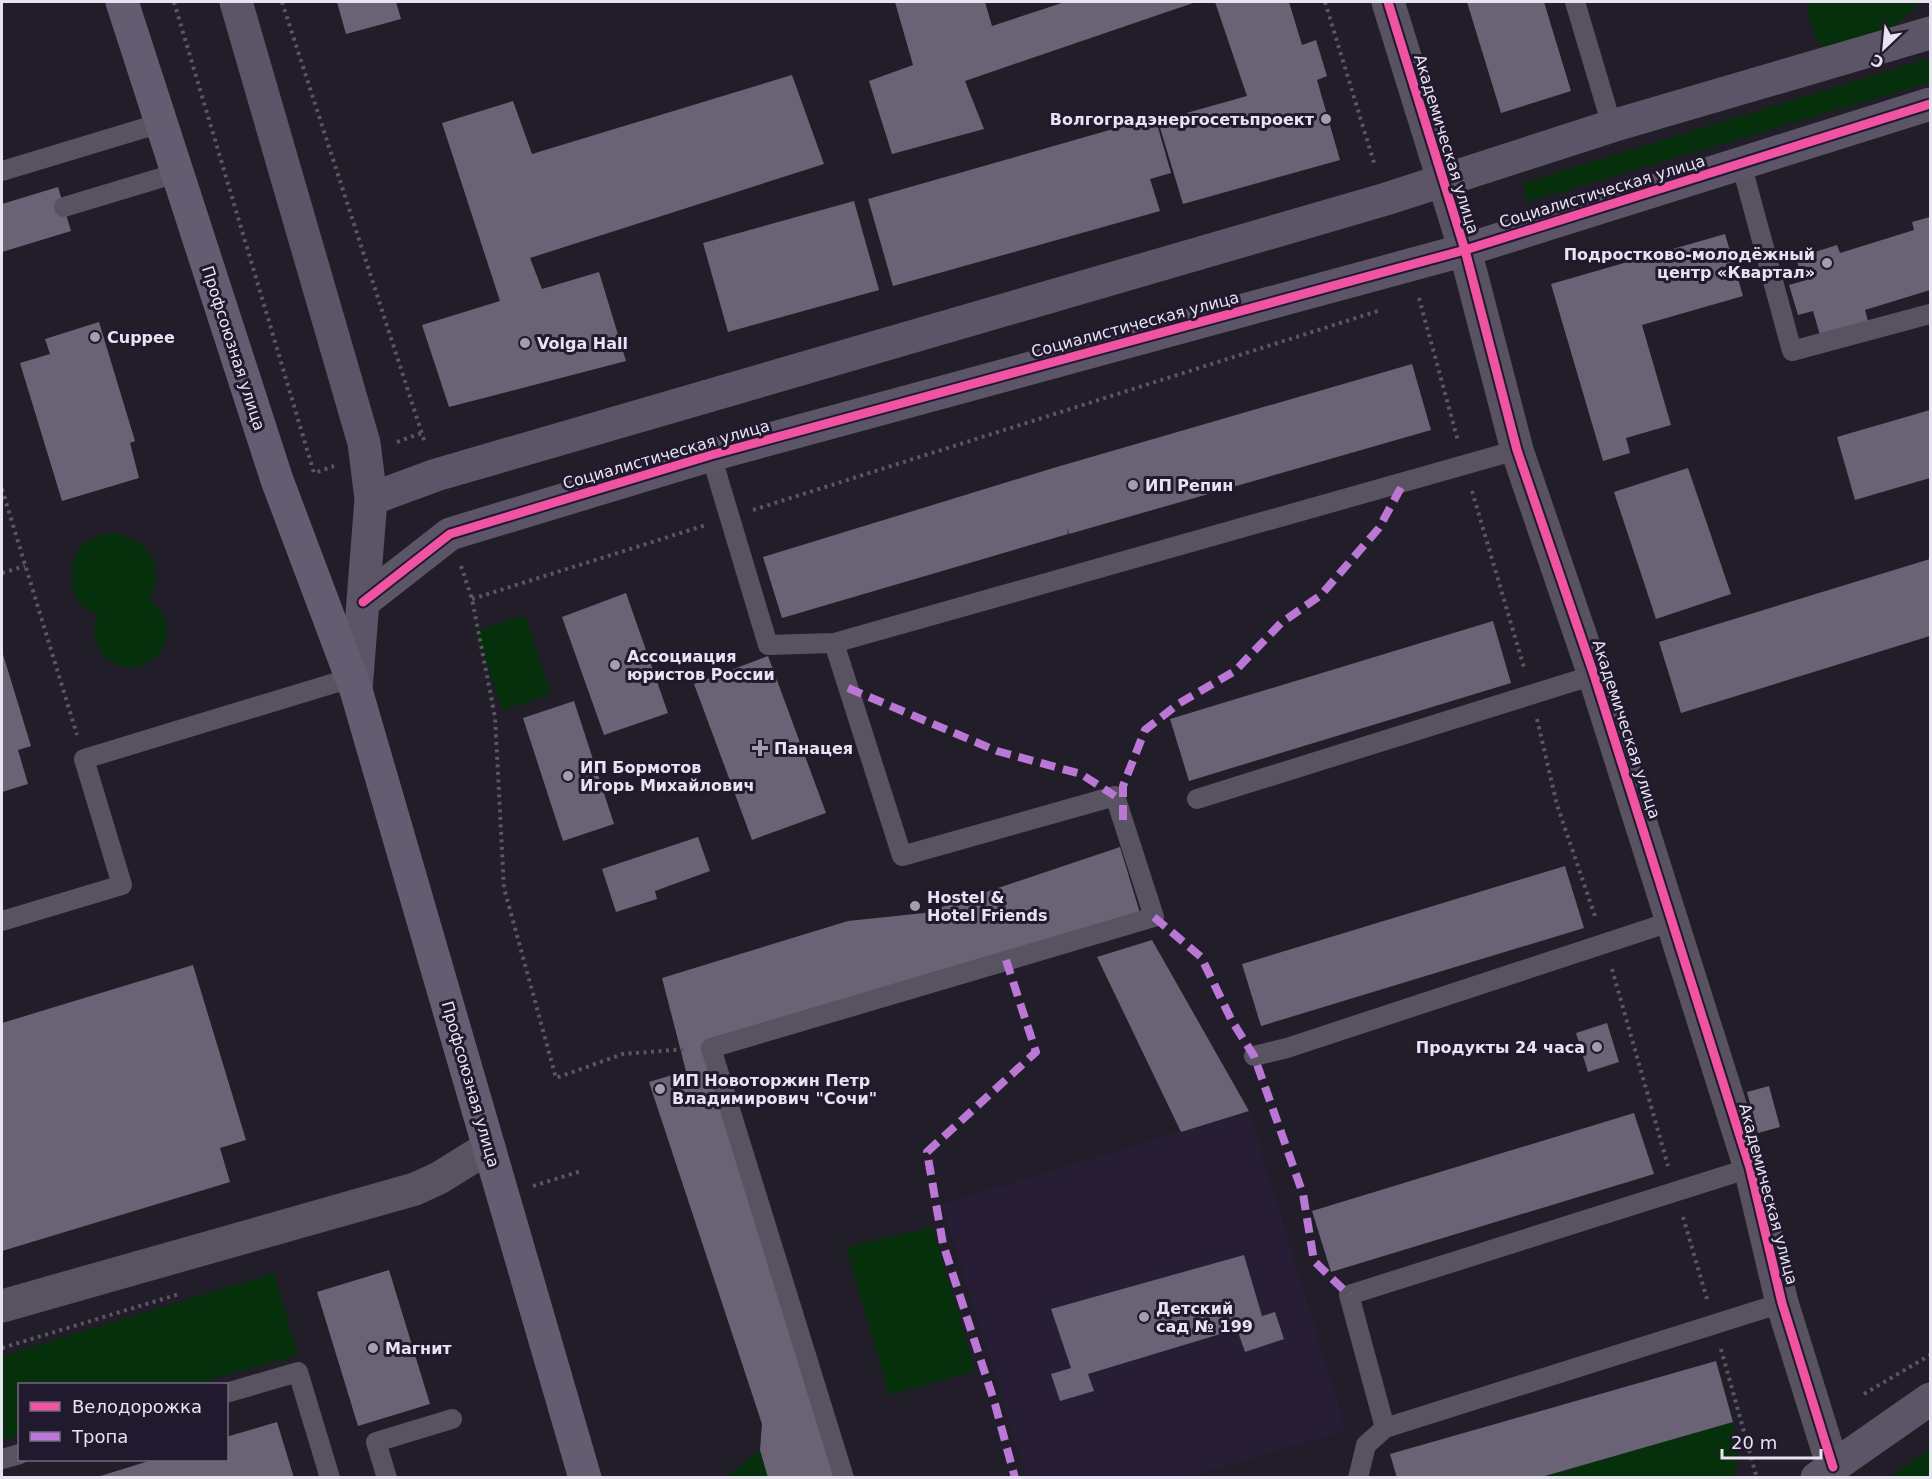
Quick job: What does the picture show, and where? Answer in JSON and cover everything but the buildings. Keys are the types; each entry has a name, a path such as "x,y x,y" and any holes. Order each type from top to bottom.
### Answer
{"main road":[{"name":"Профсоюзная улица","path":"122,2 277,480 353,684 585,1478"}],"street":[{"name":"Профсоюзная улица","path":"236,2 364,443 371,499 363,602 353,684"},
{"name":"Академическая улица","path":"1388,2 1464,250 1517,450 1594,675 1750,1168 1825,1472"},
{"path":"371,499 436,476 1386,199 1442,179 1612,126 1930,33"},
{"name":"Социалистическая улица","path":"363,602 450,534 711,455 1464,250 1930,104"},
{"path":"2,1306 415,1189 439,1178 489,1148"},
{"path":"1825,1472 1930,1399"}],"lane":[{"path":"1575,2 1612,126"},
{"path":"2,171 161,123"},
{"path":"1741,163 1792,351 1930,314"},
{"path":"64,207 177,173"},
{"path":"711,455 768,645 834,643 1517,450"},
{"path":"834,643 902,856 1115,796 1154,917 711,1048 844,1478"},
{"path":"1197,799 1594,675"},
{"path":"2,921 122,885 84,759 353,684"},
{"path":"1254,1056 1287,1048 1673,921"},
{"path":"1385,1428 1349,1295 1750,1168"},
{"path":"1358,1478 1366,1445 1385,1428 1782,1303"},
{"path":"228,1392 298,1372 330,1478"},
{"path":"387,1478 376,1442 452,1419"},
{"path":"2,1459 18,1455"}],"path":[{"path":"174,2 314,473"},
{"path":"282,2 436,476"},
{"path":"1325,2 1375,166"},
{"path":"1409,301 1420,298 1464,465 1532,695 1557,805 1605,944 1756,1475"},
{"path":"472,600 1386,309"},
{"path":"2,489 84,759"},
{"path":"450,534 472,600 495,717 504,888 556,1078 623,1054 711,1048"},
{"path":"2,573 25,566"},
{"path":"1864,1395 1930,1355"}],"shaded area":[{"name":"Детский сад № 199","path":"1249,1111 1346,1430 1190,1477 1026,1477 942,1204"}],"green space":[{"path":"1809,2 1921,2 1891,30 1833,49 1819,45 1810,19"},
{"path":"1930,58 1930,82 1527,202 1523,183"},
{"path":"115,533 137,542 152,557 156,566 156,577 149,600 163,614 167,629 165,644 156,656 144,665 129,668 114,664 100,651 94,634 98,615 85,608 79,601 72,583 73,564 81,547 94,537"},
{"path":"525,615 551,694 502,710 476,631"},
{"path":"933,1227 975,1371 889,1395 846,1247"},
{"path":"274,1273 298,1355 199,1383 18,1383 18,1436 2,1441 2,1356"},
{"path":"1733,1422 1738,1453 1734,1477 1538,1478"},
{"path":"1930,1449 1930,1477 1890,1477"},
{"path":"760,1450 768,1477 726,1477"}],"marked path":[{"path":"1123,820 1123,786 1145,730 1178,704 1235,671 1281,623 1321,595 1379,528 1404,482"},
{"path":"848,688 997,751 1081,774 1115,796"},
{"path":"1154,917 1201,957 1232,1021 1254,1056 1303,1194 1314,1261 1349,1295"},
{"path":"1006,960 1036,1052 927,1152 943,1244 995,1404 1015,1478"}],"cycle path":[{"path":"1388,2 1465,250 1517,450 1594,675 1750,1168 1782,1303 1833,1467"},
{"path":"363,602 450,534 711,455 1465,250 1930,104"}],"place":[{"name":"Волгоградэнергосетьпроект","path":"1326,119"},
{"name":"Подростково-молодёжный центр «Квартал»","path":"1827,263"},
{"name":"Cuppee","path":"95,337"},
{"name":"Volga Hall","path":"525,343"},
{"name":"ИП Репин","path":"1133,485"},
{"name":"Ассоциация юристов России","path":"615,665"},
{"name":"Панацея","path":"760,748"},
{"name":"ИП Бормотов Игорь Михайлович","path":"568,776"},
{"name":"Hostel & Hotel Friends","path":"915,906"},
{"name":"Продукты 24 часа","path":"1597,1047"},
{"name":"ИП Новоторжин Петр Владимирович \"Сочи\"","path":"660,1089"},
{"name":"Детский сад № 199","path":"1144,1317"},
{"name":"Магнит","path":"373,1348"}]}
